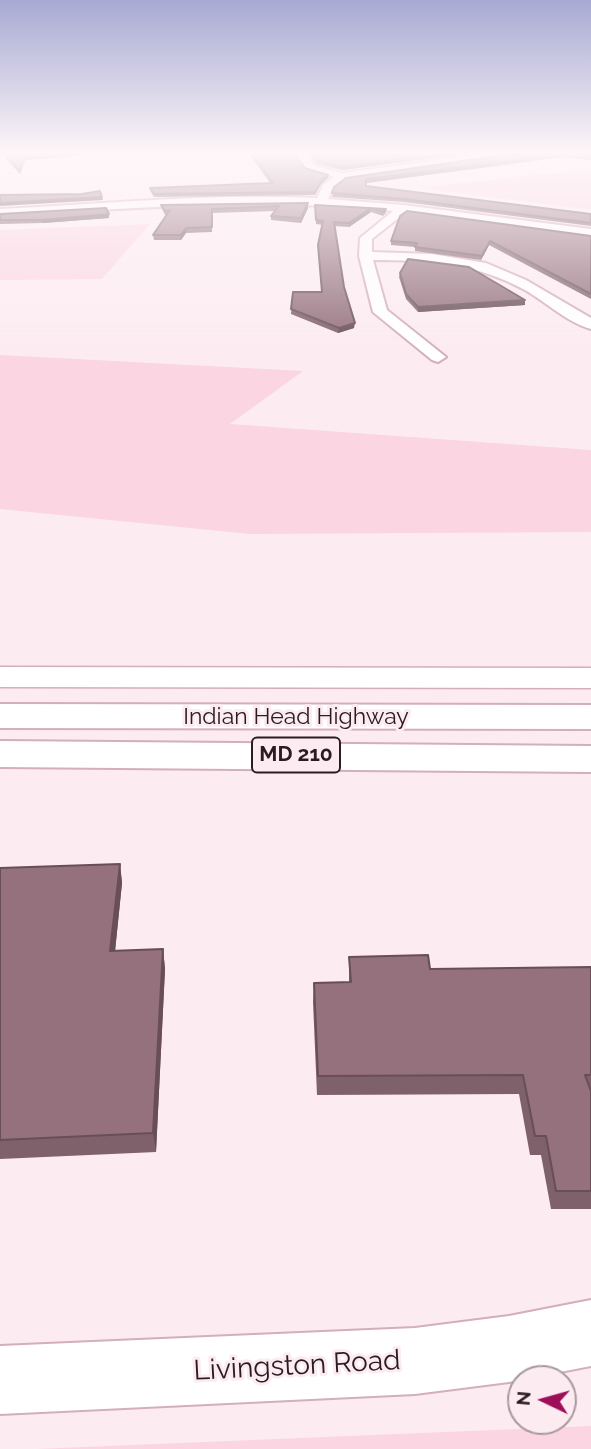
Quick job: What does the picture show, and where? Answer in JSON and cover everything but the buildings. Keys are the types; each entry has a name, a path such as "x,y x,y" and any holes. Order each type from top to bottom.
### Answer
{"main road":[{"name":"Indian Head Highway","path":"0,716 591,717"},
{"name":"Indian Head Highway","path":"0,754 591,759"},
{"name":"Livingston Road","path":"0,1380 415,1361 509,1349 591,1333"}],"street":[{"path":"388,220 368,234 365,243 365,256 380,312 415,342 438,357"},
{"path":"491,220 591,233"},
{"path":"365,256 428,257 485,267 519,282 591,324"},
{"path":"0,677 591,678"}],"shaded area":[{"path":"150,224 102,279 0,280 0,230"},
{"path":"0,355 303,371 230,424 591,450 591,532 250,534 0,509"},
{"path":"591,1426 591,1449 36,1449 507,1429 507,1435 577,1435 577,1427"}]}
